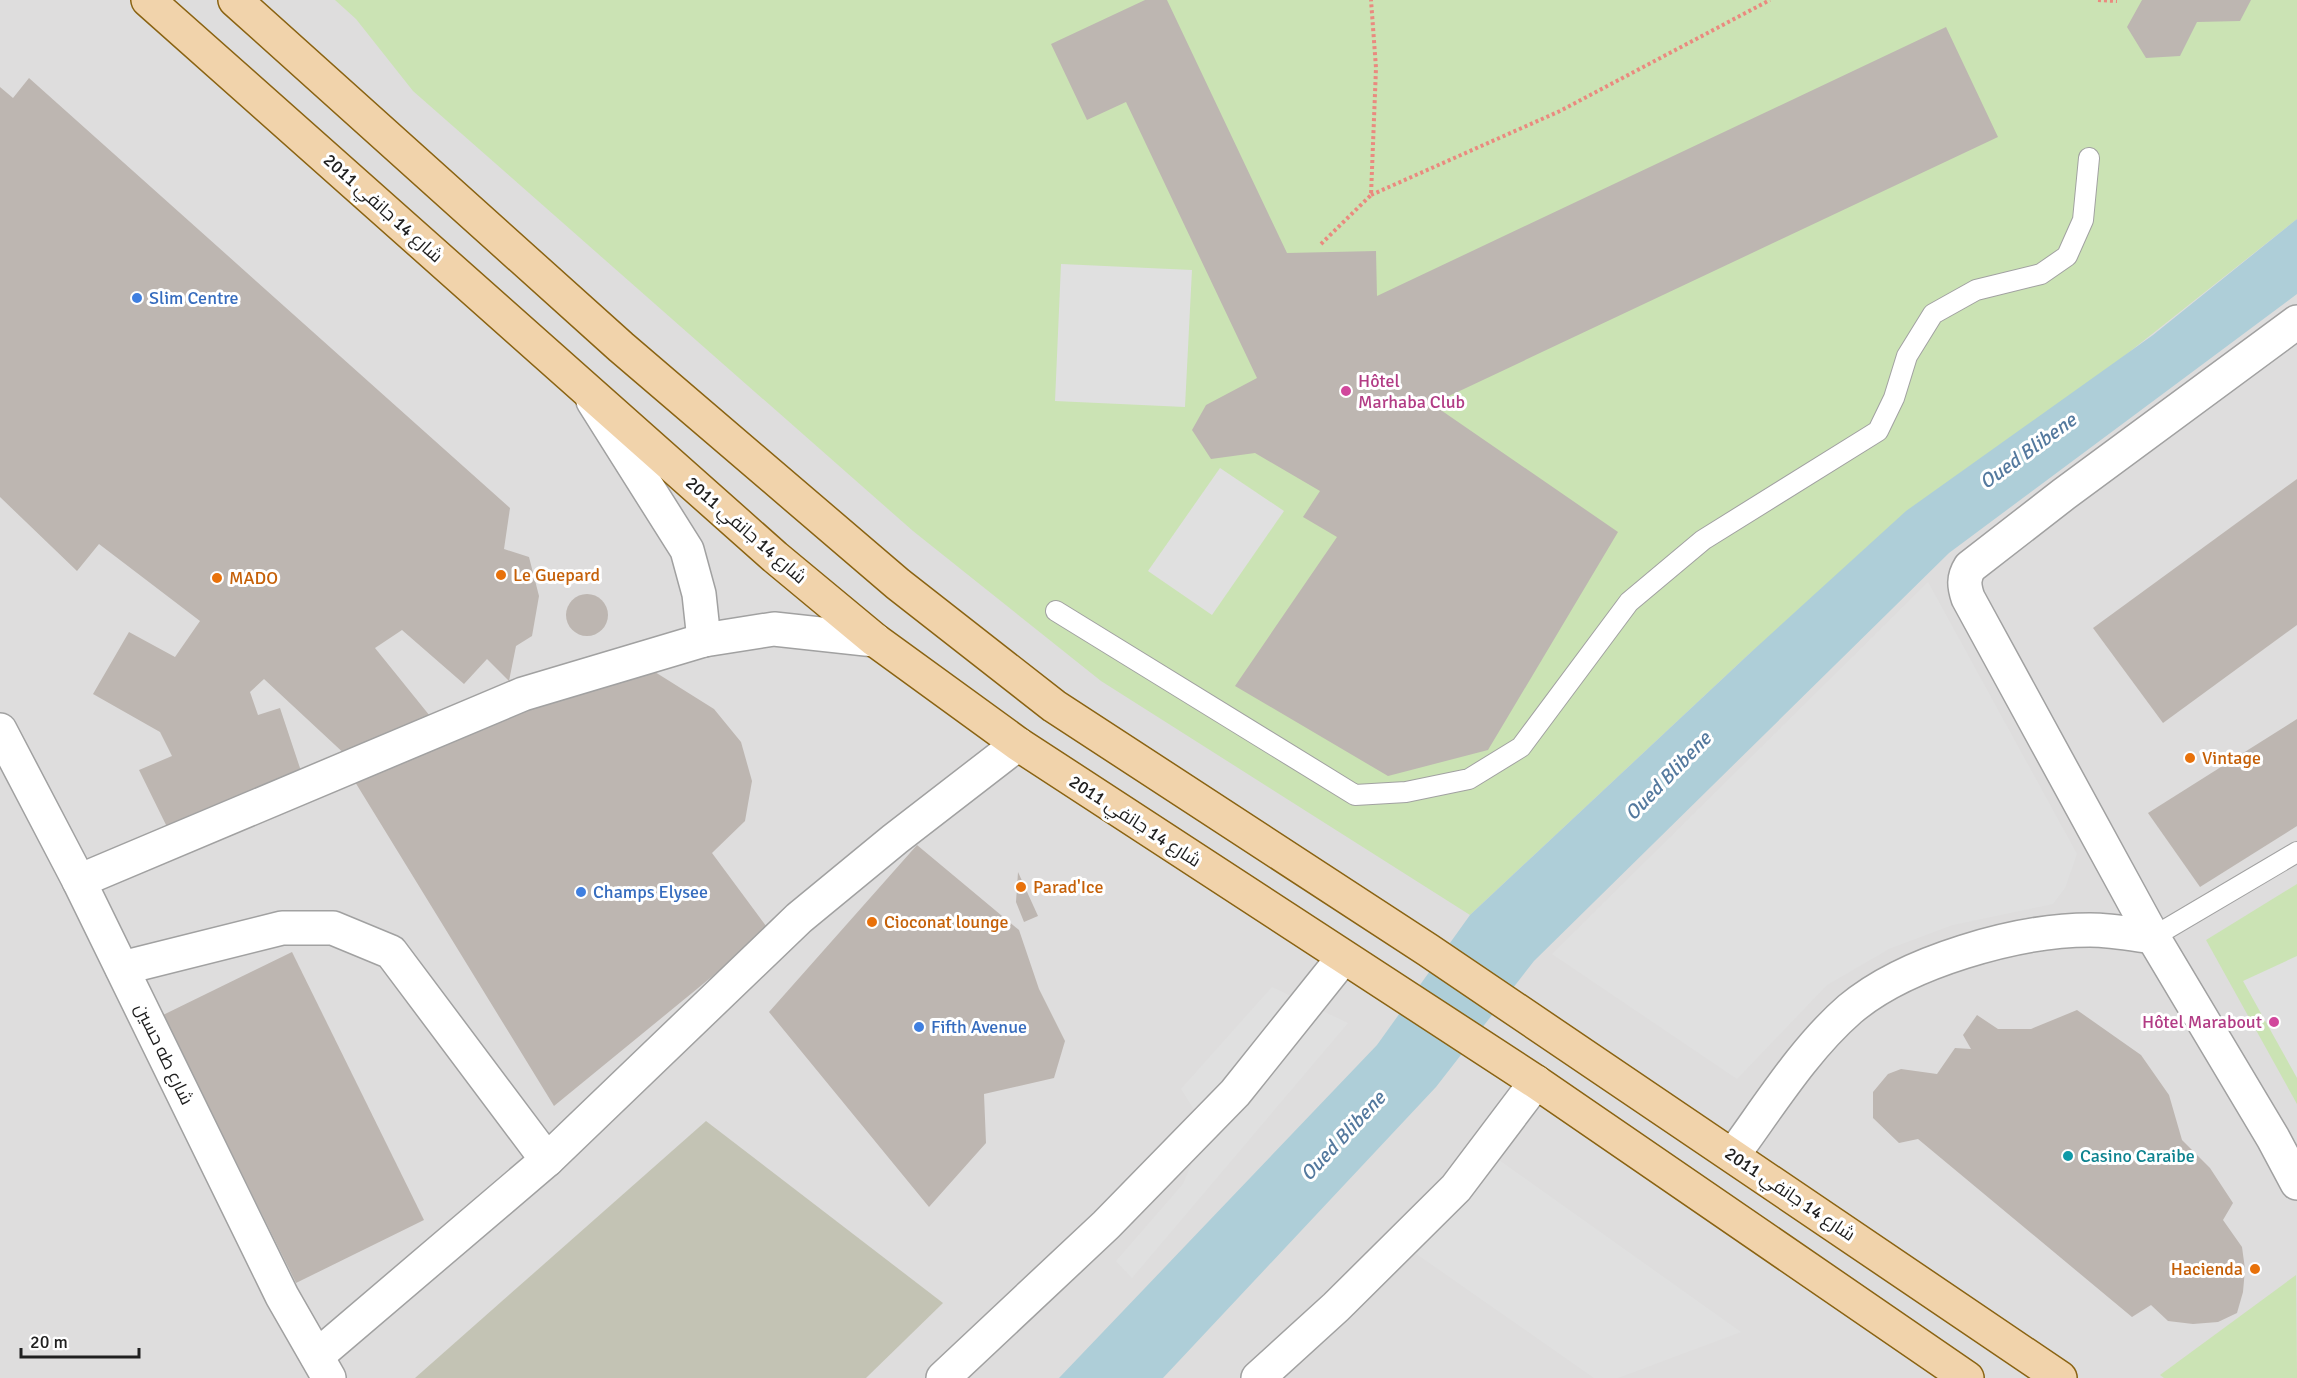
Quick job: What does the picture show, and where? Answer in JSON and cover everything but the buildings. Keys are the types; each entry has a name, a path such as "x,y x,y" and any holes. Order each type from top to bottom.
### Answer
{"main road":[{"name":"شارع 14 جانفي 2011","path":"148,0 775,557 875,640 1018,744 1536,1082"},
{"name":"شارع 14 جانفي 2011","path":"235,0 621,347 898,584 1054,706 1428,950 2060,1378"},
{"path":"1536,1082 1967,1378"}],"street":[{"path":"2297,322 2054,501 1970,567 1965,576 1968,598 2153,937 2274,1138 2297,1183"},
{"path":"583,386 687,550 699,594 704,640"},
{"path":"79,881 523,694 704,640 774,629 875,640"},
{"name":"شارع طه حسين","path":"0,730 79,881 282,1296 323,1367"},
{"path":"323,1367 547,1160 799,918 895,839 1018,744"},
{"path":"122,968 282,928 333,928 391,952 547,1160"},
{"path":"1732,1155 1812,1048 1851,1008 1906,973 1975,948 2046,933 2091,930 2153,937"},
{"path":"944,1378 1106,1225 1234,1093 1343,958"},
{"path":"1258,1378 1336,1307 1456,1188 1536,1082"}],"lane":[{"path":"1056,611 1355,795 1406,792 1469,779 1521,747 1629,602 1703,540 1878,431 1894,398 1907,356 1933,314 1977,290 2041,274 2067,256 2083,220 2089,158"},
{"path":"2153,937 2297,852"}],"path":[{"path":"1371,0 1376,68 1371,195"},
{"path":"1321,244 1371,195 1560,111 1770,0"},
{"path":"2098,0 2118,1"}],"shaded area":[{"path":"0,0 2297,0 2297,1378 0,1378"},
{"path":"1061,264 1192,270 1185,407 1055,401"},
{"path":"1220,468 1284,511 1212,615 1148,571"},
{"path":"1928,582 2077,854 2065,888 2053,904 1953,925 1889,949 1827,985 1737,1079 1552,954"},
{"path":"2297,956 2297,1078 2243,981"},
{"path":"1272,987 1348,1023 1132,1278 1116,1261 1183,1184 1206,1129 1181,1089"},
{"path":"706,1121 943,1303 866,1378 415,1378"},
{"path":"1478,1145 1741,1332 1618,1378 1594,1378 1395,1239"}],"green space":[{"path":"335,0 2297,0 2297,219 1749,654 1470,915 1101,681 913,531 413,91 356,19"},
{"name":"Hôtel Marabout","path":"2297,884 2297,1104 2206,940"},
{"path":"2296,1275 2297,1378 2164,1378 2160,1375"}],"water":[{"name":"Oued Blibene","path":"2297,219 2297,294 1949,553 1534,961 1436,1087 1163,1378 1059,1378 1377,1045 1470,915 1749,654 1906,511 2153,335"}],"place":[{"name":"Slim Centre","path":"137,298"},
{"name":"Hôtel Marhaba Club","path":"1346,391"},
{"name":"Le Guepard","path":"501,575"},
{"name":"MADO","path":"217,578"},
{"name":"Vintage","path":"2190,758"},
{"name":"Parad'Ice","path":"1021,887"},
{"name":"Champs Elysee","path":"581,892"},
{"name":"Cioconat lounge","path":"872,922"},
{"name":"Hôtel Marabout","path":"2274,1022"},
{"name":"Fifth Avenue","path":"919,1027"},
{"name":"Casino Caraibe","path":"2068,1156"},
{"name":"Hacienda","path":"2255,1269"}]}
